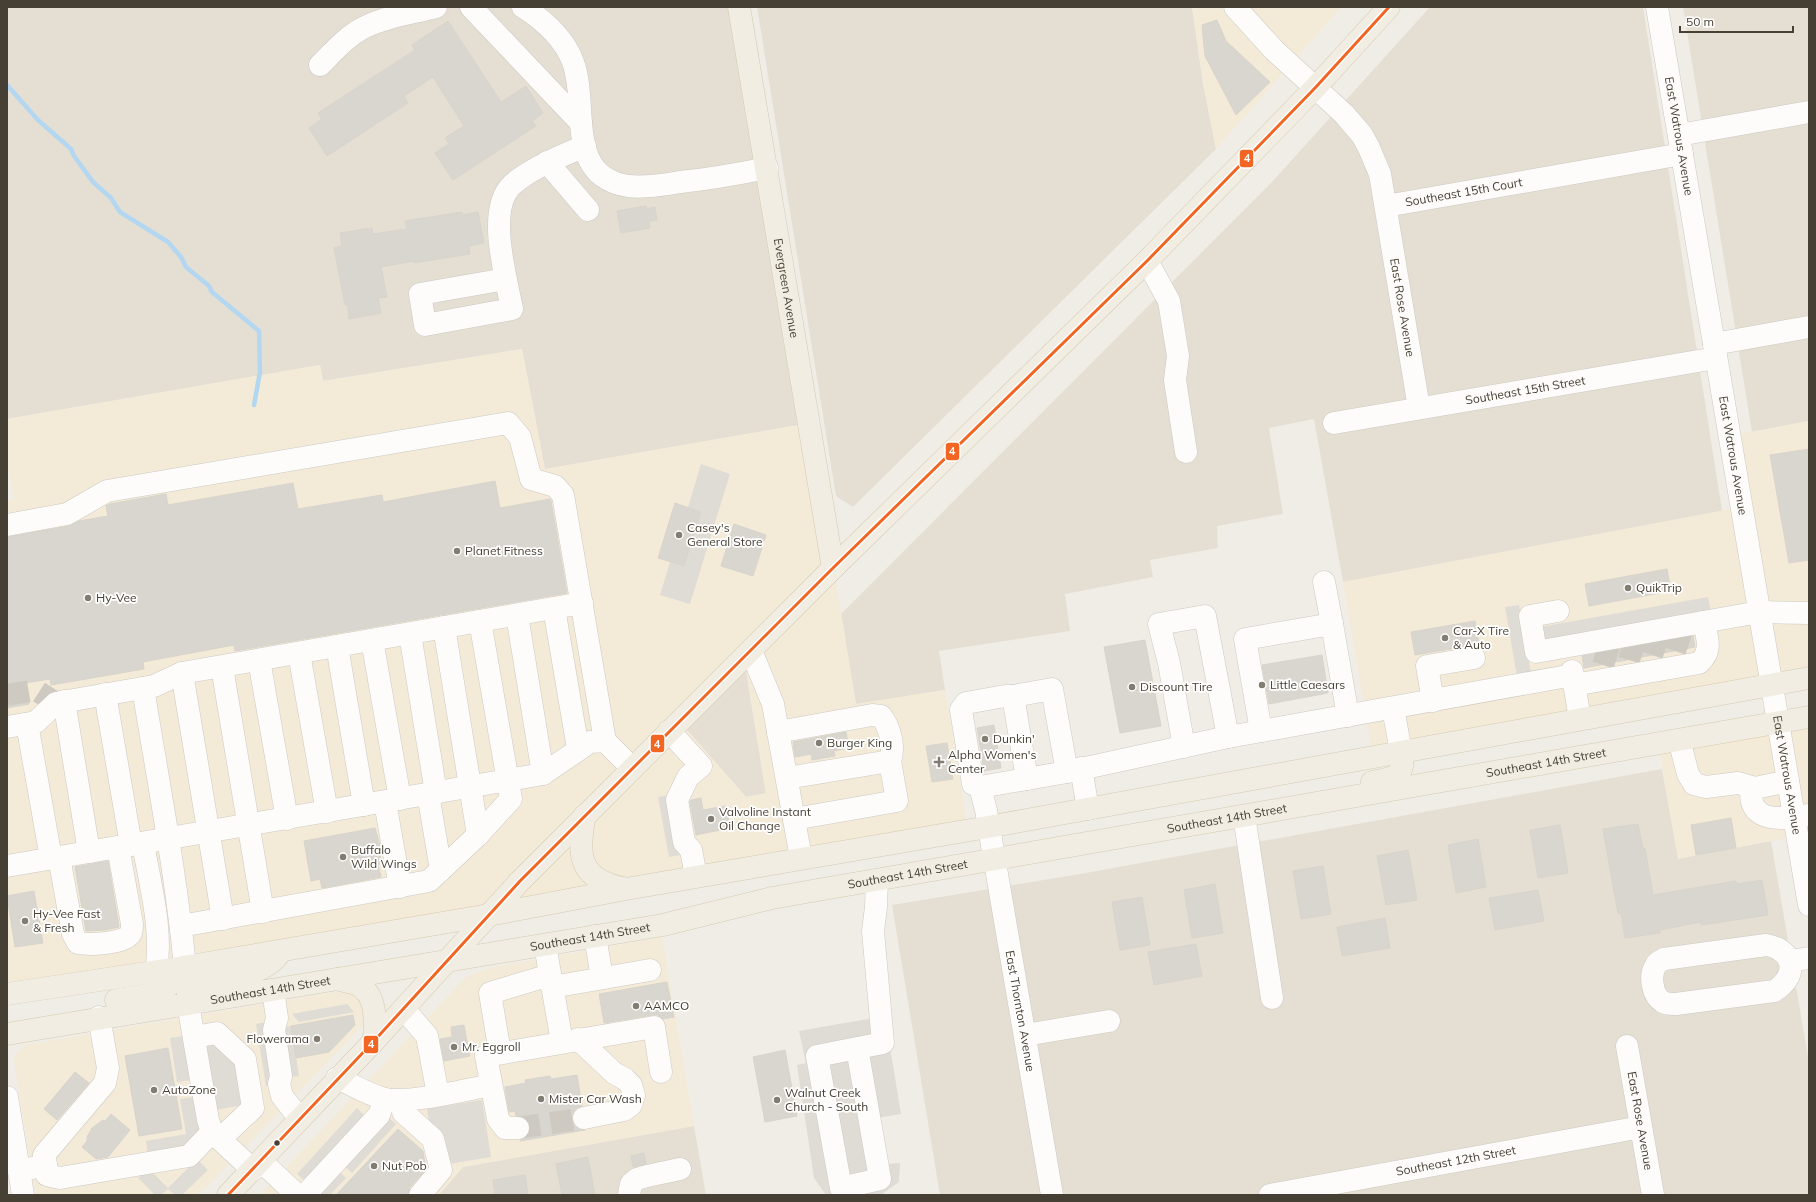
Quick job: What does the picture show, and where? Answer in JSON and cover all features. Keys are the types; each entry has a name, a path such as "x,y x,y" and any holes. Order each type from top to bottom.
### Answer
{"main road":[{"name":"Evergreen Avenue","path":"739,7 833,568"},
{"path":"228,1195 257,1166 337,1078 404,1009 510,891 833,568 1147,261 1315,88 1389,7"},
{"path":"7,994 156,972 489,915 696,876 988,827 1809,678"},
{"name":"Southeast 14th Street","path":"7,1034 663,925 772,898 1809,717"},
{"path":"1276,810 1295,798 1321,790 1393,777 1402,771 1404,765 1401,752"},
{"path":"585,815 581,844 585,866 591,875 599,881 626,889"},
{"path":"188,1004 188,991 192,986 254,972 268,966 281,951"},
{"path":"72,1022 91,1008 105,1002 161,992 173,983 184,967"},
{"path":"334,979 357,984 365,990 371,998 376,1020 374,1041"}],"street":[{"path":"320,64 342,43 365,27 436,7"},
{"path":"471,7 581,123"},
{"path":"523,7 562,39 573,64 585,146 593,168 608,180 629,186 655,186 716,178 767,168"},
{"path":"1235,7 1274,50 1344,114 1362,135 1380,174 1386,206"},
{"name":"East Watrous Avenue","path":"1657,7 1788,781 1802,816 1809,905"},
{"name":"Southeast 15th Court","path":"1386,206 1680,145 1809,112"},
{"path":"506,279 501,250 498,214 502,198 512,185 547,162 585,146"},
{"path":"547,162 588,210"},
{"name":"East Rose Avenue","path":"1386,206 1419,408"},
{"path":"1147,261 1160,282 1169,301 1178,356 1175,380 1186,452"},
{"name":"Southeast 15th Street","path":"1334,423 1715,351 1809,327"},
{"path":"7,525 67,514 108,491 508,423 520,438 531,479 555,486 563,495 605,741 632,768"},
{"path":"1324,582 1348,716"},
{"path":"131,845 131,933 125,939 89,946 78,943 73,934 55,858 17,725 36,722 56,702 154,686 182,673 582,603"},
{"path":"554,608 578,749"},
{"path":"1558,611 1530,616 1536,652 1567,646 1605,658 1658,647"},
{"path":"980,787 1074,770 1261,731 1433,701 1573,680 1605,658 1658,647 1759,612 1809,613"},
{"path":"517,615 542,774"},
{"path":"1184,747 1169,663 1159,624 1205,616 1228,737"},
{"path":"181,926 429,881 478,835 511,799 480,621"},
{"path":"1261,731 1245,639 1332,624"},
{"path":"444,627 478,835"},
{"path":"410,634 441,870"},
{"path":"372,640 393,800 400,887"},
{"path":"337,646 364,805"},
{"path":"1567,646 1580,719"},
{"path":"751,651 773,704 801,858"},
{"path":"299,653 327,812"},
{"path":"1433,701 1427,666 1474,658"},
{"path":"259,660 287,819"},
{"path":"222,667 263,912"},
{"path":"182,673 223,919"},
{"path":"143,688 181,926 184,967"},
{"path":"1027,779 1013,696 1052,689 1074,770 1088,809"},
{"path":"105,694 131,845 159,934 159,954 156,972"},
{"name":"East Thornton Avenue","path":"1013,696 966,703 961,710 973,784 980,787 988,827 1052,1195"},
{"path":"64,701 89,852"},
{"path":"1394,708 1401,752"},
{"path":"778,732 872,715 881,716 888,724 893,753 890,760 898,801 794,819"},
{"path":"669,732 701,766 688,776 676,800 684,842 691,850 696,876"},
{"path":"1679,740 1688,774 1694,784 1706,787 1738,783 1755,788 1788,781"},
{"path":"8,860 55,858 542,774 590,742 605,741"},
{"path":"787,778 890,760"},
{"path":"1755,788 1751,794 1751,800 1756,812 1763,816 1802,816"},
{"path":"1244,816 1272,998"},
{"path":"857,1048 880,1179 842,1188 817,1056 857,1048 883,1043 873,931 877,880"},
{"path":"595,936 602,978"},
{"path":"1766,944 1777,947 1799,959 1784,984 1774,991 1676,1004 1663,1002 1656,995 1653,985 1652,974 1656,964 1664,959 1766,944"},
{"path":"545,945 551,981 574,1042 614,1073 626,1079 632,1085 634,1095 631,1105 624,1110 616,1113 584,1118"},
{"path":"500,1053 490,993 551,981 602,978 650,970"},
{"path":"273,990 277,1018 274,1030 282,1076 279,1084 282,1096 300,1119"},
{"path":"188,1004 208,1120 216,1136 297,1195"},
{"path":"404,1009 427,1036 438,1095"},
{"path":"100,1018 108,1068 105,1083 44,1155 47,1175 60,1178 189,1156 253,1108 245,1059 217,1033 194,1037"},
{"path":"1024,1035 1109,1021"},
{"path":"518,1128 505,1128 498,1119 486,1056 654,1028 661,1072"},
{"name":"East Rose Avenue","path":"1627,1046 1653,1195"},
{"path":"337,1078 394,1100 438,1095 491,1085"},
{"path":"7,1097 17,1181 46,1165"},
{"path":"394,1100 403,1112 433,1139 441,1170 420,1195"},
{"path":"305,1195 394,1100"},
{"name":"Southeast 12th Street","path":"1270,1195 1642,1127"},
{"path":"629,1195 630,1184 637,1179 680,1169"}],"shaded area":[{"path":"7,7 739,7 810,423 545,469 522,349 323,381 320,365 7,419"},
{"path":"757,7 1192,7 1203,83 1216,149 853,507 836,496"},
{"path":"1192,7 1341,7 1216,149 1203,83"},
{"path":"1430,7 1643,7 1722,511 1343,582 1314,419 1269,428 1283,514 1217,526 1218,548 1150,560 1153,577 1065,594 1070,631 939,651 945,690 856,704 841,614 1272,182"},
{"path":"1683,7 1809,7 1809,421 1752,432"},
{"path":"522,349 545,469 810,423 856,704 945,690 968,830 7,994 7,501 14,500 7,462 7,419 320,365 323,381","holes":["744,658 766,793 746,797 679,721"]},
{"path":"1809,421 1809,678 1373,757 1343,582 1741,507 1729,436"},
{"path":"701,464 730,474 690,604 660,595 670,562 684,566 701,512 688,507"},
{"path":"1708,597 1711,611 1543,641 1540,627"},
{"path":"1519,605 1531,673 1517,676 1505,607"},
{"path":"744,658 766,794 746,797 679,721"},
{"path":"1809,717 1809,905 1797,836 1678,859 1658,743"},
{"path":"1662,769 1678,858 1771,841 1809,1063 1809,1195 940,1195 892,905 1080,874"},
{"path":"669,795 680,855 669,857 658,797"},
{"path":"662,937 694,1126 463,1167 439,1195 260,1195 466,977 490,968"},
{"path":"341,991 349,992 362,999 366,1021 199,1195 36,1195 14,1057 19,1050 26,1045"},
{"path":"347,1004 354,1012 299,1022 292,1014"},
{"path":"885,1016 901,1114 877,1118 885,1164 900,1163 899,1182 881,1195 826,1195 814,1178 797,1065 806,1063 799,1031"},
{"path":"266,1022 276,1085 266,1086 256,1024"},
{"path":"291,1026 299,1076 288,1077 280,1028"},
{"path":"183,1036 191,1080 177,1082 170,1038"},
{"path":"218,1044 235,1061 243,1105 215,1110 204,1046"},
{"path":"194,1097 200,1133 187,1148 148,1155 146,1141 186,1134 180,1099"},
{"path":"482,1100 491,1157 436,1166 427,1109"},
{"path":"357,1108 365,1116 305,1181 297,1174"},
{"path":"387,1116 396,1124 352,1173 343,1165"},
{"path":"694,1126 706,1195 439,1195 463,1167"},
{"path":"197,1159 208,1170 182,1195 175,1195 168,1189 161,1195 155,1195 138,1178 148,1168 168,1188"},
{"path":"338,1170 346,1178 330,1195 316,1195"}],"building":[{"path":"1217,20 1226,41 1270,82 1236,115 1205,56 1202,25"},
{"path":"448,21 501,102 526,86 543,113 532,121 536,126 453,180 435,153 449,144 445,138 464,126 433,77 404,96 408,103 327,156 309,128 322,119 318,113 415,50 412,45"},
{"path":"646,206 647,209 655,207 657,220 649,221 650,228 621,233 617,211"},
{"path":"462,212 462,215 478,212 484,243 469,246 470,254 414,263 413,261 381,267 387,297 378,298 381,313 349,319 348,305 345,305 334,248 342,246 340,233 372,228 373,234 407,229 405,221"},
{"path":"1809,449 1809,560 1789,563 1770,455"},
{"path":"495,481 500,508 550,499 567,593 235,651 234,645 143,662 144,669 51,685 50,679 25,683 29,704 7,708 7,537 69,526 79,521 108,516 106,506 110,504 166,494 168,505 293,483 298,509 382,495 383,502"},
{"name":"Casey's General Store","path":"675,503 701,512 684,566 658,558"},
{"name":"Casey's General Store","path":"734,524 766,535 753,576 721,566"},
{"name":"QuikTrip","path":"1667,569 1671,591 1589,606 1585,584"},
{"name":"Car-X Tire & Auto","path":"1475,621 1479,644 1415,655 1411,632"},
{"path":"1693,636 1695,647 1584,668 1582,656"},
{"name":"Discount Tire","path":"1145,640 1161,726 1120,733 1104,647"},
{"path":"1322,655 1328,693 1269,704 1262,665"},
{"name":"Dunkin'","path":"994,725 1001,768 984,771 977,728"},
{"name":"Burger King","path":"846,732 849,748 834,751 835,756 812,760 811,754 795,757 793,742"},
{"name":"Alpha Women's Center","path":"947,743 953,779 932,782 926,746"},
{"name":"Valvoline Instant Oil Change","path":"701,798 703,810 726,806 730,828 696,835 690,802 691,800"},
{"path":"1731,818 1736,848 1696,855 1691,825"},
{"path":"1638,824 1643,849 1645,848 1653,895 1736,881 1737,884 1762,880 1768,915 1701,925 1701,922 1660,930 1660,933 1625,938 1621,913 1618,913 1603,829"},
{"path":"1560,825 1568,873 1538,878 1530,830"},
{"name":"Buffalo Wild Wings","path":"375,828 381,849 379,850 382,864 378,864 381,877 322,888 320,879 311,881 304,841"},
{"path":"1478,839 1486,887 1456,893 1448,845"},
{"path":"1408,850 1417,900 1386,905 1377,856"},
{"path":"108,861 119,927 105,930 86,931 75,867"},
{"path":"1323,866 1331,914 1301,919 1293,871"},
{"path":"1215,884 1223,933 1192,938 1184,890"},
{"path":"1538,890 1544,921 1495,930 1489,898"},
{"name":"Hy-Vee Fast & Fresh","path":"34,891 43,943 15,947 7,896"},
{"path":"1142,897 1150,945 1120,950 1112,902"},
{"path":"1385,918 1390,948 1342,956 1337,927"},
{"path":"1196,944 1202,976 1154,985 1148,952"},
{"name":"AAMCO","path":"667,982 674,1017 663,1019 658,1015 652,1015 604,1023 599,994"},
{"name":"Flowerama","path":"353,1015 355,1025 329,1052 296,1058 291,1026"},
{"name":"Mr. Eggroll","path":"464,1025 470,1056 444,1061 440,1039 452,1037 451,1027"},
{"name":"AutoZone","path":"168,1048 182,1129 139,1136 125,1056"},
{"name":"Walnut Creek Church - South","path":"785,1050 797,1116 765,1122 753,1057"},
{"path":"75,1072 89,1083 57,1120 44,1109"},
{"name":"Mister Car Wash","path":"577,1075 582,1106 575,1109 572,1114 572,1120 575,1127 585,1130 520,1141 529,1134 529,1122 524,1117 516,1116 515,1111 509,1112 505,1087 526,1083 525,1080 550,1076 551,1079"},
{"path":"111,1114 130,1130 108,1157 96,1159 82,1147 87,1141 87,1137 92,1128 103,1120 105,1121"},
{"path":"398,1129 423,1151 426,1169 410,1187 408,1195 336,1195"},
{"path":"644,1153 646,1164 633,1167 631,1156"},
{"path":"588,1157 595,1195 562,1195 556,1164"},
{"path":"525,1175 528,1195 495,1195 493,1180"}],"waterway":[{"path":"7,85 38,120 71,149 74,156 93,182 111,198 120,212 168,242 181,257 186,267 209,286 212,292 259,331 260,372 254,405"}],"tunnel":[{"path":"1675,651 1681,633"},
{"path":"1652,655 1658,637"},
{"path":"1629,660 1635,641"},
{"path":"1603,665 1609,646"},
{"path":"7,695 36,690 56,703"},
{"path":"518,1128 584,1118"}],"transit line":[{"name":"4","path":"228,1195 374,1041 520,881 833,568 1147,261 1315,88 1389,7"}],"place":[{"name":"Casey's General Store","path":"679,535"},
{"name":"Planet Fitness","path":"457,551"},
{"name":"QuikTrip","path":"1628,588"},
{"name":"Hy-Vee","path":"88,598"},
{"name":"Car-X Tire & Auto","path":"1445,638"},
{"name":"Little Caesars","path":"1262,685"},
{"name":"Discount Tire","path":"1132,687"},
{"name":"Dunkin'","path":"985,739"},
{"name":"Burger King","path":"819,743"},
{"name":"Alpha Women's Center","path":"939,762"},
{"name":"Valvoline Instant Oil Change","path":"711,819"},
{"name":"Buffalo Wild Wings","path":"343,857"},
{"name":"Hy-Vee Fast & Fresh","path":"25,921"},
{"name":"AAMCO","path":"636,1006"},
{"name":"Flowerama","path":"317,1039"},
{"name":"Mr. Eggroll","path":"454,1047"},
{"name":"AutoZone","path":"154,1090"},
{"name":"Mister Car Wash","path":"541,1099"},
{"name":"Walnut Creek Church - South","path":"777,1100"},
{"name":"Nut Pob","path":"374,1166"}]}
